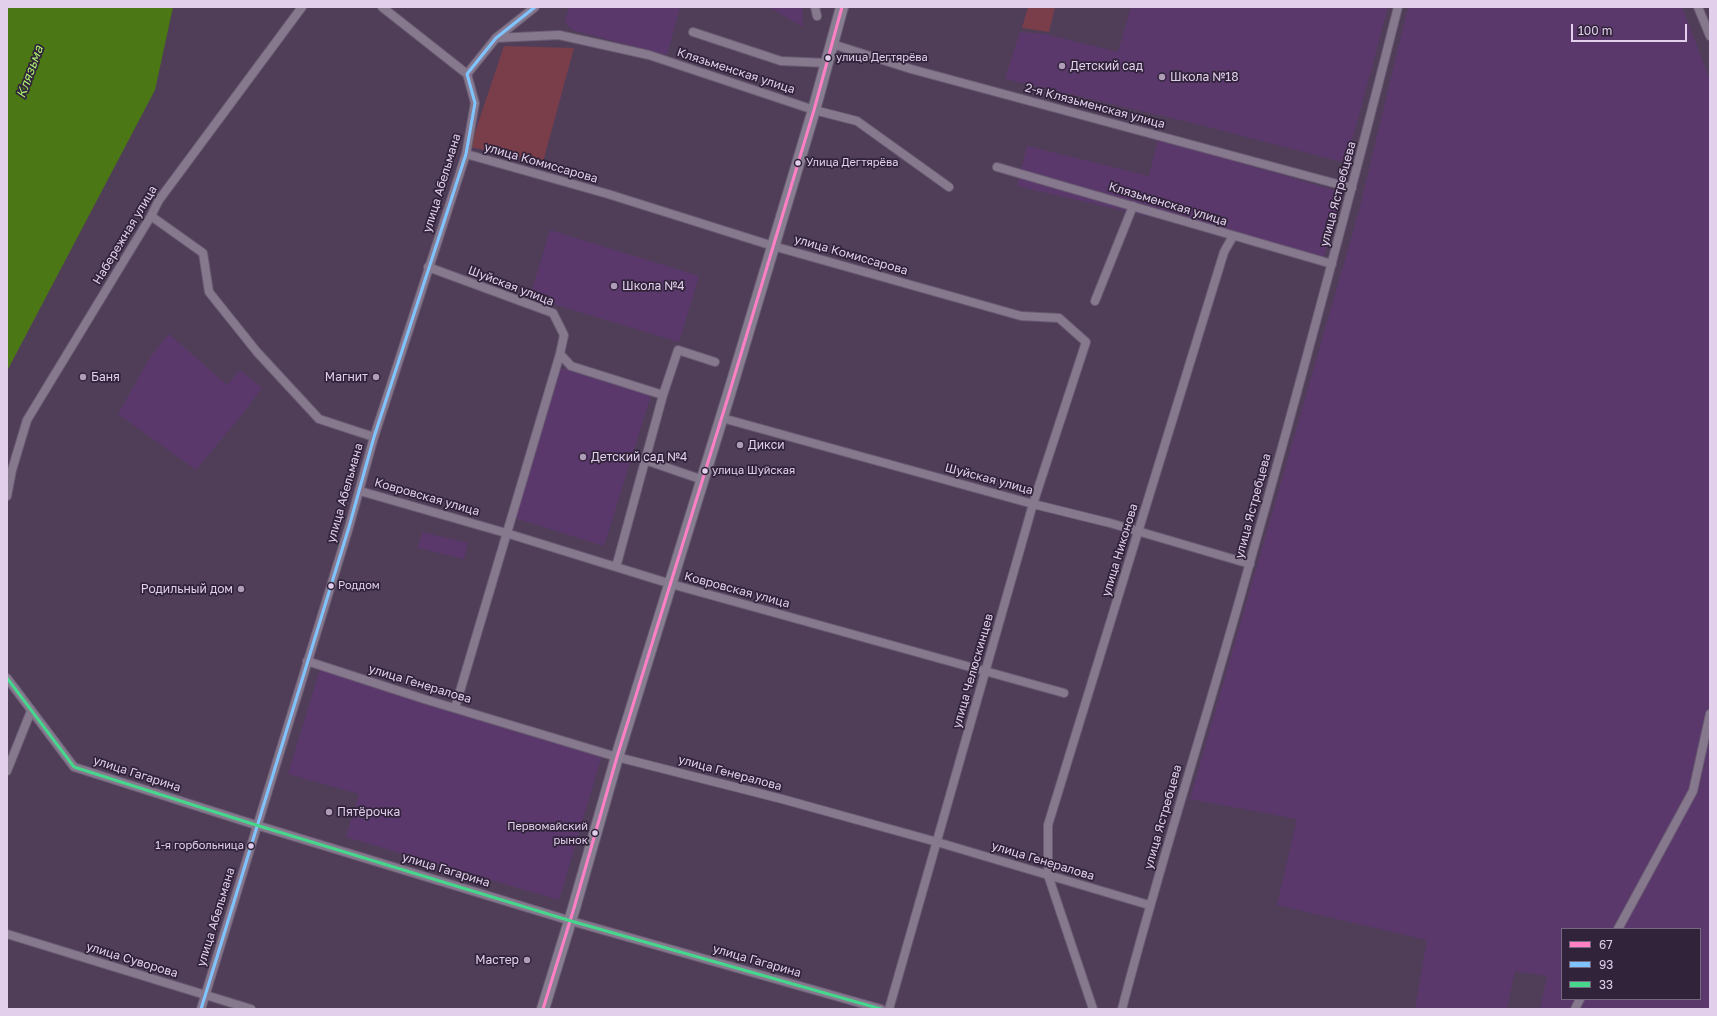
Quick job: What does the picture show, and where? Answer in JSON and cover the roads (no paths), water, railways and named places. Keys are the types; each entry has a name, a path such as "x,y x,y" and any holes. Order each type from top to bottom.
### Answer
{"main road":[{"path":"543,1009 617,757 722,418 844,7"}],"street":[{"name":"Набережная улица","path":"7,496 12,470 28,420 151,216 159,200 302,7"},
{"path":"382,7 467,74 496,38 534,7"},
{"path":"815,7 817,16"},
{"name":"улица Ястребцева","path":"1122,1009 1149,905 1250,564 1332,264 1398,7"},
{"path":"1698,7 1710,36"},
{"path":"693,32 781,61 827,64"},
{"name":"Клязьменская улица","path":"496,38 559,35 649,55 814,110 857,121 949,187"},
{"name":"2-я Клязьменская улица","path":"832,44 910,69 1352,188"},
{"name":"улица Абельмана","path":"200,1009 360,491 374,436 466,154 475,103 467,74"},
{"name":"улица Комиссарова","path":"466,154 608,194 773,246 1021,316 1059,318 1086,342"},
{"name":"Клязьменская улица","path":"997,167 1332,264"},
{"path":"1095,301 1133,206"},
{"path":"151,216 204,253 209,292 257,352 319,419 374,436"},
{"name":"улица Никонова","path":"1093,1009 1048,875 1048,825 1224,252 1233,236"},
{"name":"Шуйская улица","path":"428,267 553,313 564,335 560,354 506,533 488,599 454,708"},
{"name":"улица Челюскинцев","path":"889,1009 1033,504 1086,342"},
{"path":"616,567 663,395 678,350 715,362"},
{"path":"560,354 571,366 663,395"},
{"name":"Шуйская улица","path":"722,418 1033,504 1138,531 1250,564"},
{"path":"646,460 703,480"},
{"name":"Ковровская улица","path":"360,491 506,533 671,584 986,670 1064,693"},
{"name":"улица Генералова","path":"307,661 454,708 617,757 782,799 937,842 1149,905"},
{"name":"улица Гагарина","path":"7,678 74,767 256,825 570,921 882,1009"},
{"path":"7,771 31,711"},
{"path":"1619,928 1693,791 1710,714"},
{"name":"улица Суворова","path":"7,934 251,1009"},
{"path":"1575,1009 1580,1000"}],"water":[{"name":"Клязьма","path":"7,7 173,7 155,90 7,371"}],"place":[{"name":"улица Дегтярёва","path":"828,58"},
{"name":"Детский сад","path":"1062,66"},
{"name":"Школа №18","path":"1162,77"},
{"name":"Улица Дегтярёва","path":"798,163"},
{"name":"Школа №4","path":"614,286"},
{"name":"Баня","path":"83,377"},
{"name":"Магнит","path":"376,377"},
{"name":"Дикси","path":"740,445"},
{"name":"Детский сад №4","path":"583,457"},
{"name":"улица Шуйская","path":"705,471"},
{"name":"Роддом","path":"331,586"},
{"name":"Родильный дом","path":"241,589"},
{"name":"Пятёрочка","path":"329,812"},
{"name":"Первомайский рынок","path":"595,833"},
{"name":"1-я горбольница","path":"251,846"},
{"name":"Мастер","path":"527,960"}]}
